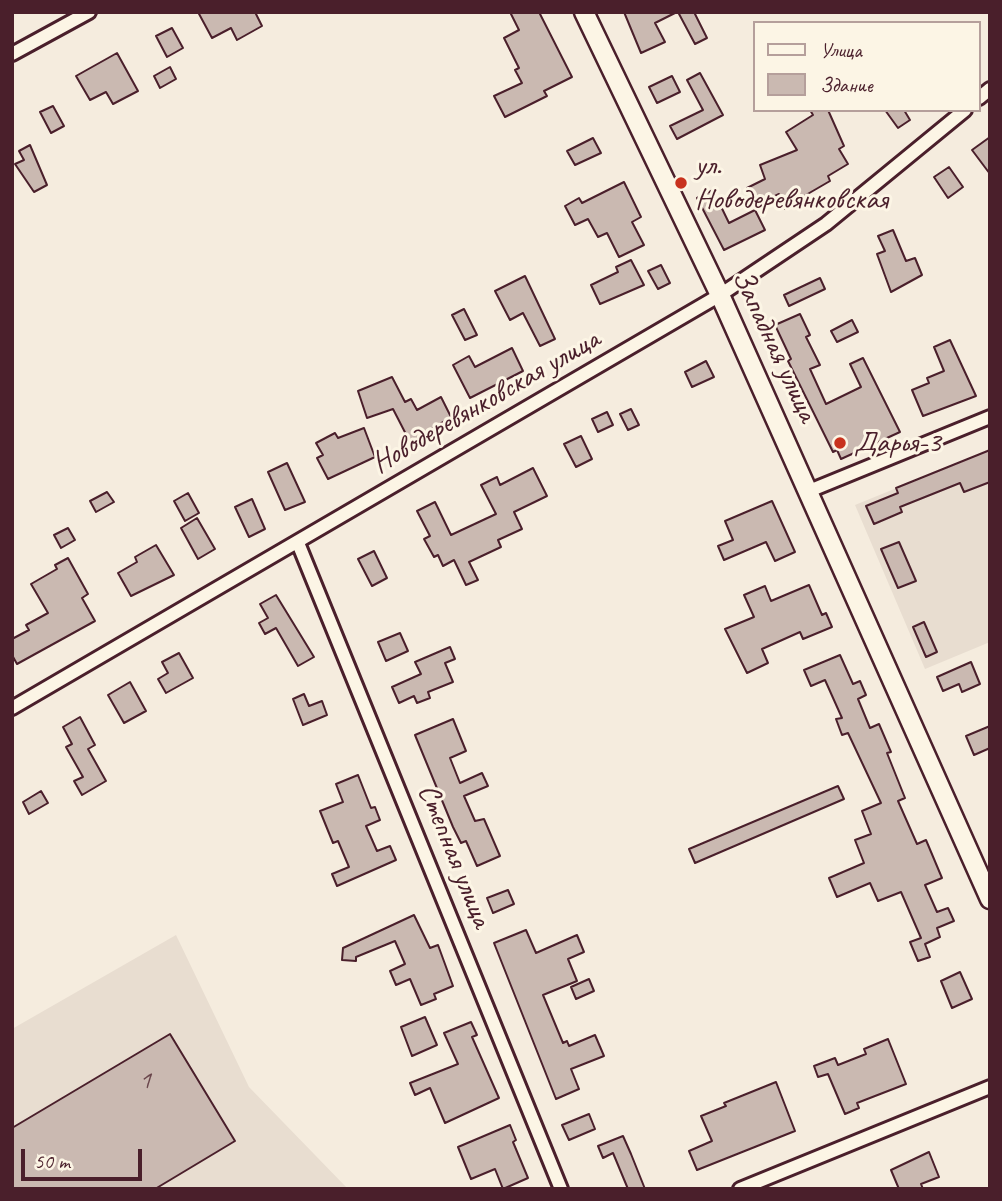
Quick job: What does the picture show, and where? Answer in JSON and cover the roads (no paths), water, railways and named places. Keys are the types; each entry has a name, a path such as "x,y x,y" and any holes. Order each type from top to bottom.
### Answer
{"main road":[{"name":"Западная улица","path":"584,12 720,295 990,900"}],"street":[{"path":"12,54 89,12"},
{"name":"Новодеревянковская улица","path":"12,708 720,295 826,224 963,112"},
{"path":"809,491 990,417"},
{"name":"Степная улица","path":"298,543 561,1189"},
{"path":"740,1189 990,1087"}],"place":[{"name":"ул. Новодеревянковская","path":"681,183"},
{"name":"Дарья-3","path":"840,443"}]}
